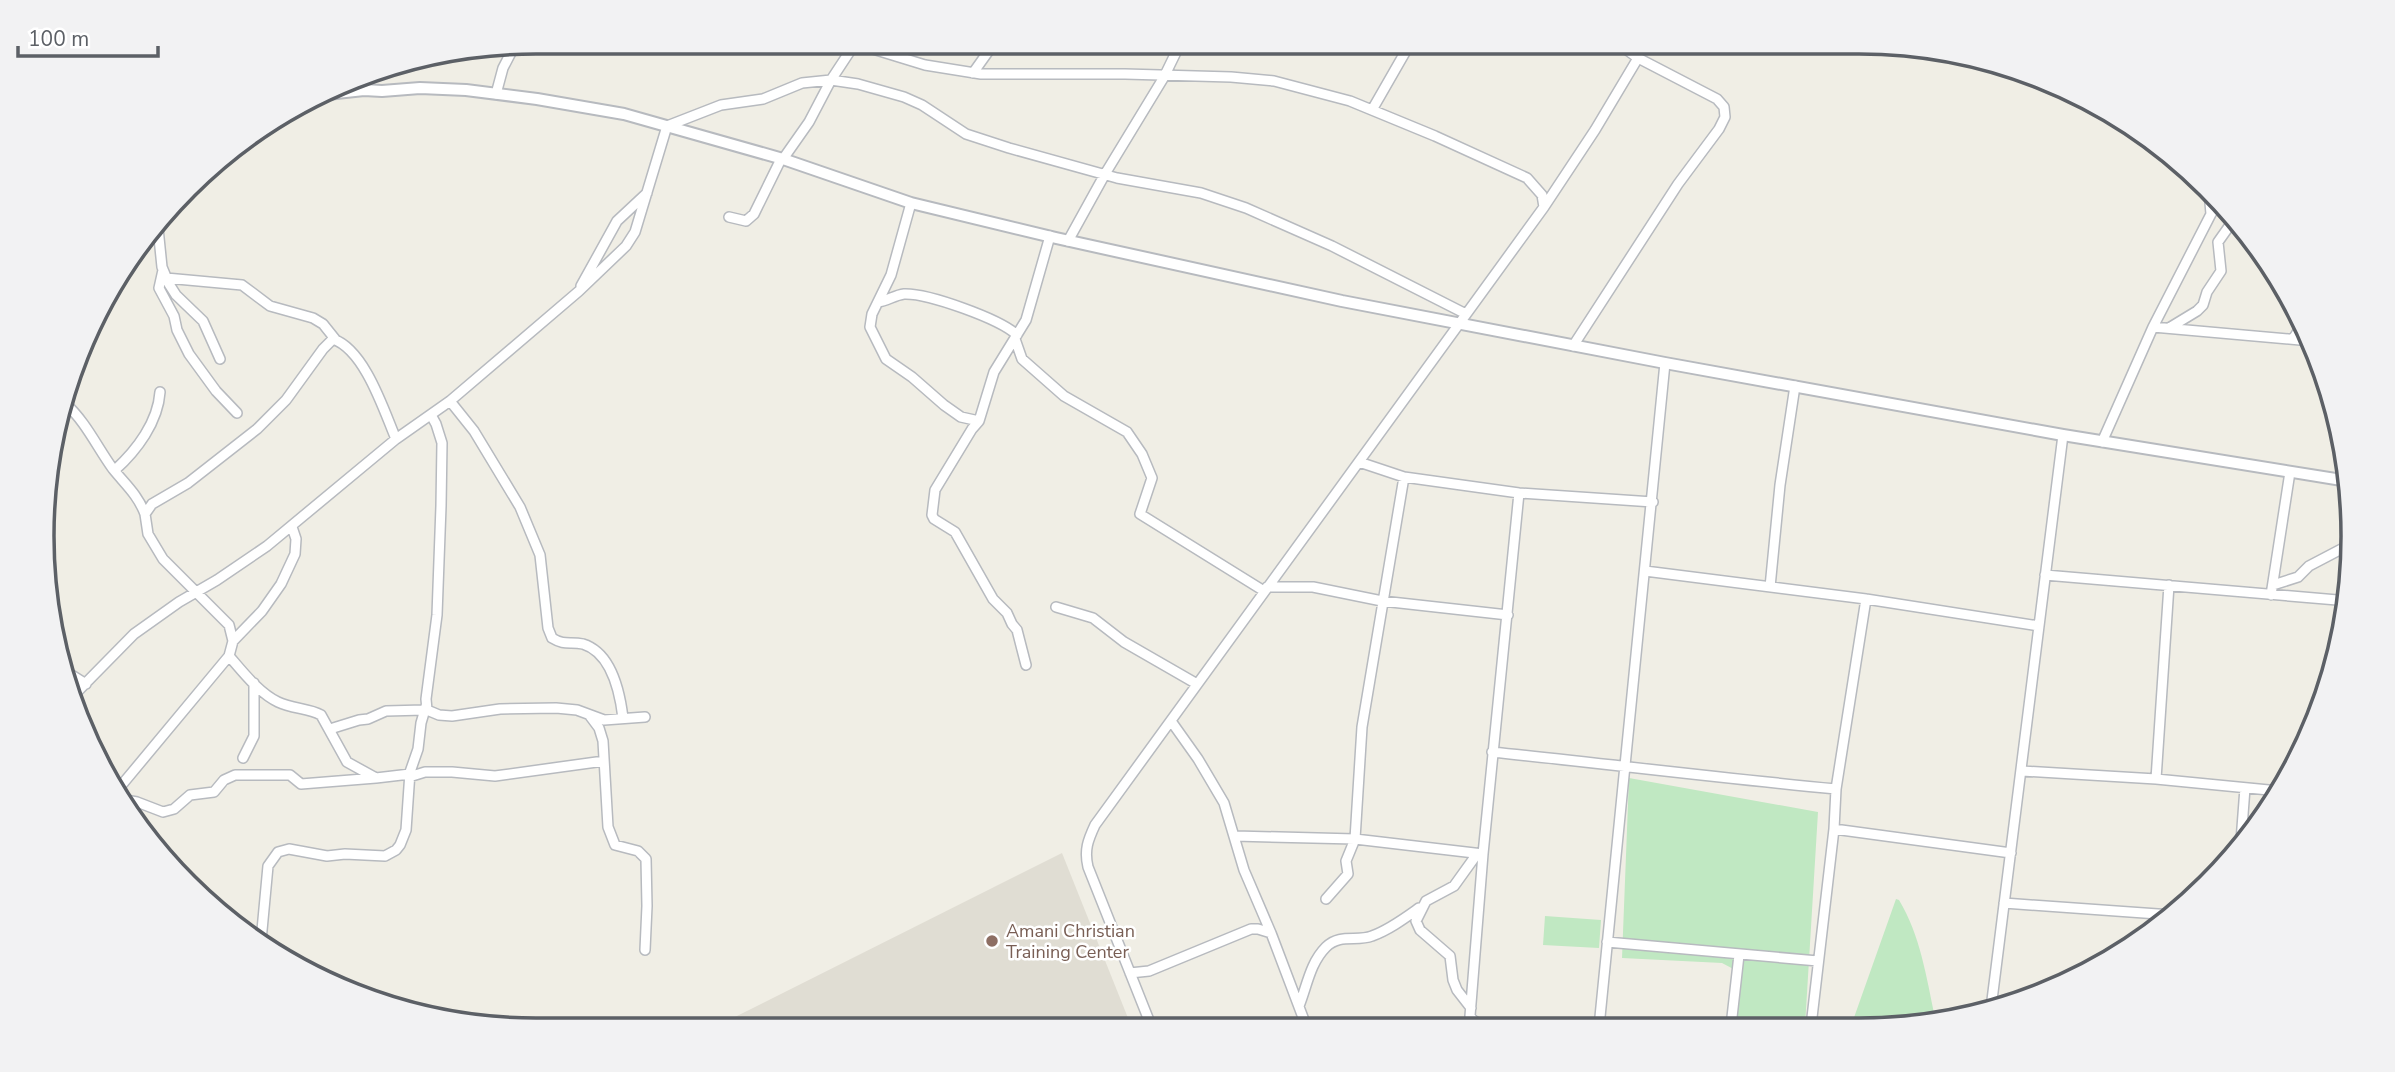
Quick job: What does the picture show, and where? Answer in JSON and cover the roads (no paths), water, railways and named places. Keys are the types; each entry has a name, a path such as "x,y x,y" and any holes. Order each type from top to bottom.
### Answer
{"street":[{"path":"729,217 746,221 754,214 782,159 809,122 847,54"},
{"path":"889,54 917,63 973,73 1255,78 1328,95 1372,110 1527,178 1542,195 1544,207"},
{"path":"973,73 986,54"},
{"path":"1068,240 1175,54"},
{"path":"1372,110 1404,54"},
{"path":"1573,346 1678,184 1705,150 1725,117 1724,107 1717,99 1632,54"},
{"path":"496,94 503,68 510,55"},
{"path":"1148,1018 1105,915 1085,854 1095,825 1544,207 1638,58"},
{"path":"667,126 720,105 763,99 802,83 831,80 891,92 922,105 966,134 1105,174 1201,192 1246,208 1332,246 1463,318"},
{"path":"351,91 420,88 496,94 624,114 782,159 911,203 1342,301 1463,318 1573,346 2102,442 2338,479"},
{"path":"80,690 134,634 292,527 396,439 450,401 579,292 626,247 635,232 649,192 667,126"},
{"path":"579,292 617,221 649,192"},
{"path":"911,203 891,275 870,320 870,327 882,355 912,376 952,411 961,417 979,421"},
{"path":"2210,206 2211,214"},
{"path":"2102,442 2153,327 2214,210"},
{"path":"2169,328 2203,305 2207,292 2221,271 2218,242 2228,227"},
{"path":"159,236 165,274 172,290 203,321 220,359"},
{"path":"1026,665 1017,630 1007,613 993,599 955,532 932,515 935,490 979,421 991,377 1029,311 1050,236"},
{"path":"165,274 242,285 270,306 313,318 323,324 372,380 396,439"},
{"path":"165,274 159,288 189,354 237,414"},
{"path":"878,302 899,295 912,295 981,315 1003,325 1016,337 1022,359 1064,396 1122,428 1131,436 1152,478 1140,514 1266,589 1313,587 1382,601 1508,615"},
{"path":"2153,327 2299,340"},
{"path":"2293,340 2296,335"},
{"path":"145,514 152,504 188,483 257,429 286,400 329,341 335,339"},
{"path":"1600,1018 1665,363"},
{"path":"1770,587 1780,485 1796,386"},
{"path":"115,470 129,456 151,425 159,405 160,391"},
{"path":"450,401 474,431 520,507 540,555 548,628 552,638 566,645 586,645 603,659 618,686 624,718"},
{"path":"71,409 83,421 115,470 134,492 145,514 145,523 153,543 163,559 229,625 233,641 229,656 123,784"},
{"path":"262,932 268,866 278,852 289,849 327,856 385,856 400,845 406,830 410,775 425,708 437,615 442,443 431,415"},
{"path":"1992,999 2063,435"},
{"path":"1359,462 1404,477 1518,493 1653,502"},
{"path":"2272,590 2290,472"},
{"path":"1326,899 1349,874 1346,861 1355,839 1362,727 1404,477"},
{"path":"1471,1018 1480,854 1508,615 1518,493"},
{"path":"233,641 262,611 281,584 295,554 296,539 292,527"},
{"path":"2272,590 2341,549"},
{"path":"1645,571 1866,599 2039,626"},
{"path":"2045,575 2272,590 2337,599"},
{"path":"2156,779 2169,585"},
{"path":"1812,1018 1836,789 1866,599"},
{"path":"1056,607 1093,618 1124,642 1197,684"},
{"path":"229,656 254,683 278,702 319,713 347,762 376,778"},
{"path":"76,678 86,684"},
{"path":"243,758 254,736 254,683"},
{"path":"330,729 359,719 368,719 386,711 425,708 444,716 531,708 572,709 604,720 645,718"},
{"path":"589,714 599,728 603,741 611,838 615,845 638,850 646,859 645,950"},
{"path":"1171,721 1224,803 1244,870 1303,1018"},
{"path":"1492,752 1836,789"},
{"path":"133,801 158,811 169,812 187,796 214,792 224,780 235,775 290,775 301,784 425,772 495,776 604,761"},
{"path":"2022,771 2156,779 2268,790"},
{"path":"2242,828 2245,788"},
{"path":"1833,829 2011,853"},
{"path":"1235,836 1355,839 1480,854"},
{"path":"1471,1008 1453,980 1451,956 1417,926 1416,920 1426,901 1457,883 1480,854"},
{"path":"2004,903 2157,914"},
{"path":"1299,1006 1312,967 1328,945 1348,937 1367,938 1381,933 1422,906"},
{"path":"1129,973 1149,971 1251,929 1271,933"},
{"path":"1607,942 1818,961"},
{"path":"1732,1018 1739,955"}],"place":[{"name":"Amani Christian Training Center","path":"992,941"}]}
